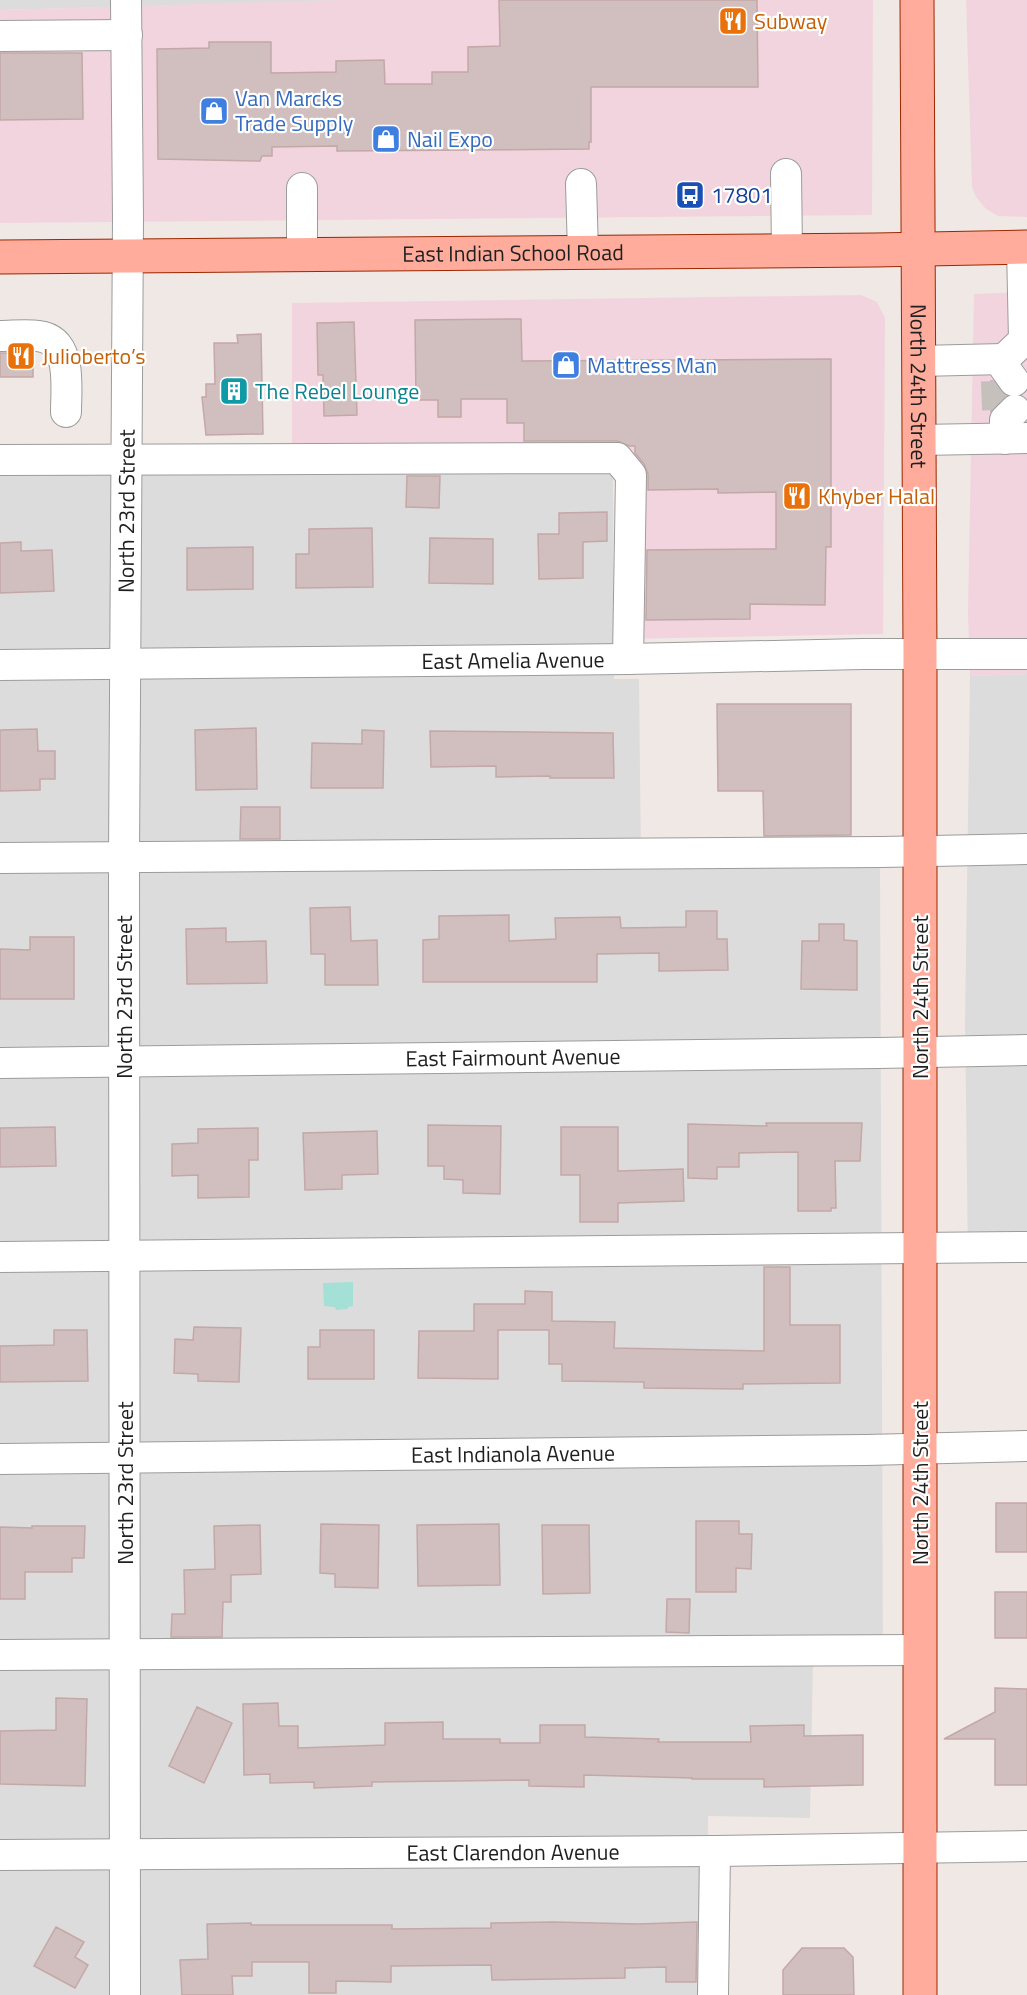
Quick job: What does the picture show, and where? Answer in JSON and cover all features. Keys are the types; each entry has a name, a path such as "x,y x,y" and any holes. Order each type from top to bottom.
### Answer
{"main road":[{"name":"North 24th Street","path":"917,0 920,440 920,1995"},
{"name":"East Indian School Road","path":"0,257 1025,247"}],"street":[{"name":"North 23rd Street","path":"125,1995 124,856 128,256 126,0"},
{"path":"0,36 127,35"},
{"path":"786,174 787,251"},
{"path":"581,184 583,252"},
{"path":"302,188 302,255"},
{"path":"1012,385 1025,247"},
{"path":"0,336 39,336 51,340 61,348 65,370 66,412"},
{"path":"919,361 1012,385"},
{"path":"920,440 1012,385"},
{"path":"0,460 617,458 631,475 628,659"},
{"name":"East Amelia Avenue","path":"0,665 1027,654"},
{"path":"0,858 920,852 1027,849"},
{"name":"East Fairmount Avenue","path":"0,1063 1027,1050"},
{"path":"0,1257 920,1250 1027,1247"},
{"name":"East Indianola Avenue","path":"0,1459 1027,1446"},
{"path":"0,1655 920,1650"},
{"name":"East Clarendon Avenue","path":"0,1855 715,1851 1027,1846"},
{"path":"713,1995 715,1851"}],"shaded area":[{"path":"0,0 343,0 343,1 0,10"},
{"path":"343,0 873,0 872,215 0,223 0,10"},
{"path":"966,0 1027,0 1027,217 998,216 986,209 976,197 972,187"},
{"path":"1027,292 1027,674 970,676 968,611 974,294"},
{"path":"861,295 877,302 885,318 883,634 621,639 616,450 292,446 292,303"},
{"path":"613,470 614,679 639,679 641,862 880,860 883,1659 813,1661 810,1818 708,1816 709,1995 0,1995 0,474"},
{"path":"1027,674 1027,1258 968,1258 965,1023 970,676"}],"water":[{"path":"353,1282 353,1306 336,1310 335,1307 324,1306 323,1283"}],"building":[{"path":"499,0 757,0 758,87 591,87 589,149 337,151 337,146 272,147 272,156 262,156 260,161 158,159 157,49 209,48 209,42 271,42 271,73 336,72 336,61 384,60 385,84 432,84 432,72 468,72 468,47 500,46"},
{"path":"0,53 82,53 83,119 0,120"},
{"path":"521,319 522,361 831,359 831,547 826,547 825,605 750,604 750,619 646,620 647,550 776,549 776,492 718,493 718,489 648,490 648,474 644,464 635,453 635,446 617,441 524,441 524,423 507,423 507,399 461,399 461,417 438,417 438,400 416,400 415,320"},
{"path":"354,322 357,415 324,416 323,375 318,375 317,323"},
{"name":"The Rebel Lounge","path":"261,334 263,434 206,435 202,397 206,397 206,384 215,384 214,343 238,343 237,335"},
{"path":"0,353 33,353 33,377 0,377"},
{"path":"991,381 1006,396 991,411"},
{"path":"407,476 440,476 439,508 406,507"},
{"path":"607,512 607,541 583,542 583,578 539,579 538,534 559,534 559,513"},
{"path":"372,528 373,587 296,588 296,554 309,554 309,529"},
{"path":"430,538 493,539 493,584 429,583"},
{"path":"21,542 21,551 52,550 54,591 0,593 0,543"},
{"path":"253,547 253,589 187,590 187,548"},
{"path":"717,704 851,704 851,835 764,836 763,791 718,791"},
{"path":"256,728 257,789 196,790 195,730"},
{"path":"37,729 38,751 55,751 55,779 40,779 40,790 0,791 0,730"},
{"path":"362,730 384,731 383,788 311,788 312,743 362,744"},
{"path":"430,731 613,733 614,778 496,777 496,766 431,767"},
{"path":"241,807 280,807 280,839 240,839"},
{"path":"350,907 351,941 377,940 378,985 325,985 325,954 311,954 310,908"},
{"path":"686,911 717,911 717,939 727,939 728,970 659,971 659,953 597,954 597,982 423,982 423,940 439,939 439,916 509,915 509,941 556,939 555,918 620,917 621,928 686,927"},
{"path":"819,924 844,924 844,940 857,941 857,990 801,989 802,941 819,941"},
{"path":"226,928 226,942 266,941 267,983 187,984 186,929"},
{"path":"30,937 74,937 74,999 0,999 0,949 30,950"},
{"path":"766,1123 862,1123 860,1161 835,1161 836,1208 831,1208 831,1211 798,1211 798,1152 739,1153 739,1167 717,1167 717,1179 688,1178 688,1124 767,1126"},
{"path":"428,1125 501,1126 500,1194 463,1193 463,1180 444,1179 444,1166 428,1166"},
{"path":"55,1127 56,1166 0,1167 0,1128"},
{"path":"561,1127 618,1127 618,1171 683,1169 684,1201 618,1203 618,1222 580,1222 580,1175 561,1175"},
{"path":"258,1128 258,1160 249,1160 249,1197 198,1198 198,1175 172,1176 172,1144 198,1143 198,1129"},
{"path":"377,1131 378,1174 342,1175 342,1189 305,1190 303,1133"},
{"path":"764,1267 790,1267 790,1325 840,1325 840,1383 743,1384 743,1389 644,1388 644,1382 562,1381 562,1364 549,1364 549,1330 498,1330 498,1379 418,1378 419,1331 474,1331 474,1304 525,1304 525,1291 552,1292 552,1321 615,1322 614,1348 764,1351"},
{"path":"194,1327 241,1328 239,1382 198,1381 198,1374 174,1373 175,1339 193,1340"},
{"path":"54,1330 87,1330 88,1381 0,1382 0,1346 54,1345"},
{"path":"320,1330 374,1330 374,1379 308,1379 308,1347 320,1347"},
{"path":"996,1503 1027,1503 1027,1552 996,1552"},
{"path":"696,1521 739,1521 739,1534 752,1534 751,1569 736,1568 736,1592 696,1592"},
{"path":"321,1524 379,1525 378,1588 335,1587 335,1574 320,1573"},
{"path":"499,1524 500,1585 418,1586 417,1525"},
{"path":"260,1525 261,1574 231,1575 231,1602 223,1602 222,1637 171,1637 172,1614 185,1614 184,1570 215,1569 214,1526"},
{"path":"542,1525 589,1525 590,1593 543,1594"},
{"path":"32,1526 85,1526 84,1558 72,1558 72,1572 25,1572 25,1599 0,1599 0,1527 32,1528"},
{"path":"995,1592 1027,1592 1027,1638 995,1638"},
{"path":"667,1599 690,1599 689,1633 666,1632"},
{"path":"995,1688 1027,1689 1027,1785 995,1785 995,1739 944,1739 995,1712"},
{"path":"56,1698 87,1699 85,1786 0,1784 0,1731 56,1730"},
{"path":"278,1703 279,1726 298,1726 298,1748 385,1745 385,1723 443,1722 443,1739 500,1739 500,1743 540,1743 540,1725 585,1725 585,1737 659,1739 658,1742 751,1742 750,1726 804,1725 804,1736 863,1735 863,1785 764,1787 764,1779 584,1775 584,1787 529,1786 529,1780 372,1782 372,1786 314,1788 314,1782 270,1783 270,1774 244,1775 243,1704"},
{"path":"197,1707 232,1723 204,1783 169,1766"},
{"path":"697,1922 696,1982 666,1982 666,1967 625,1968 625,1978 492,1980 491,1965 391,1966 391,1982 336,1981 336,1993 309,1993 309,1962 252,1962 252,1976 232,1976 233,1995 182,1995 180,1960 208,1959 207,1924 392,1925 392,1929 491,1928 491,1923 638,1924"},
{"path":"56,1927 84,1942 75,1957 88,1965 75,1988 34,1966"},
{"path":"802,1948 844,1948 853,1957 854,1995 783,1995 783,1970"}],"tunnel":[{"path":"996,381 997,410"}],"place":[{"name":"Subway","path":"733,21"},
{"name":"Van Marcks Trade Supply","path":"214,111"},
{"name":"Nail Expo","path":"386,139"},
{"name":"17801","path":"690,195"},
{"name":"Julioberto’s","path":"21,356"},
{"name":"Mattress Man","path":"566,365"},
{"name":"The Rebel Lounge","path":"234,391"},
{"name":"Khyber Halal","path":"797,496"}]}
